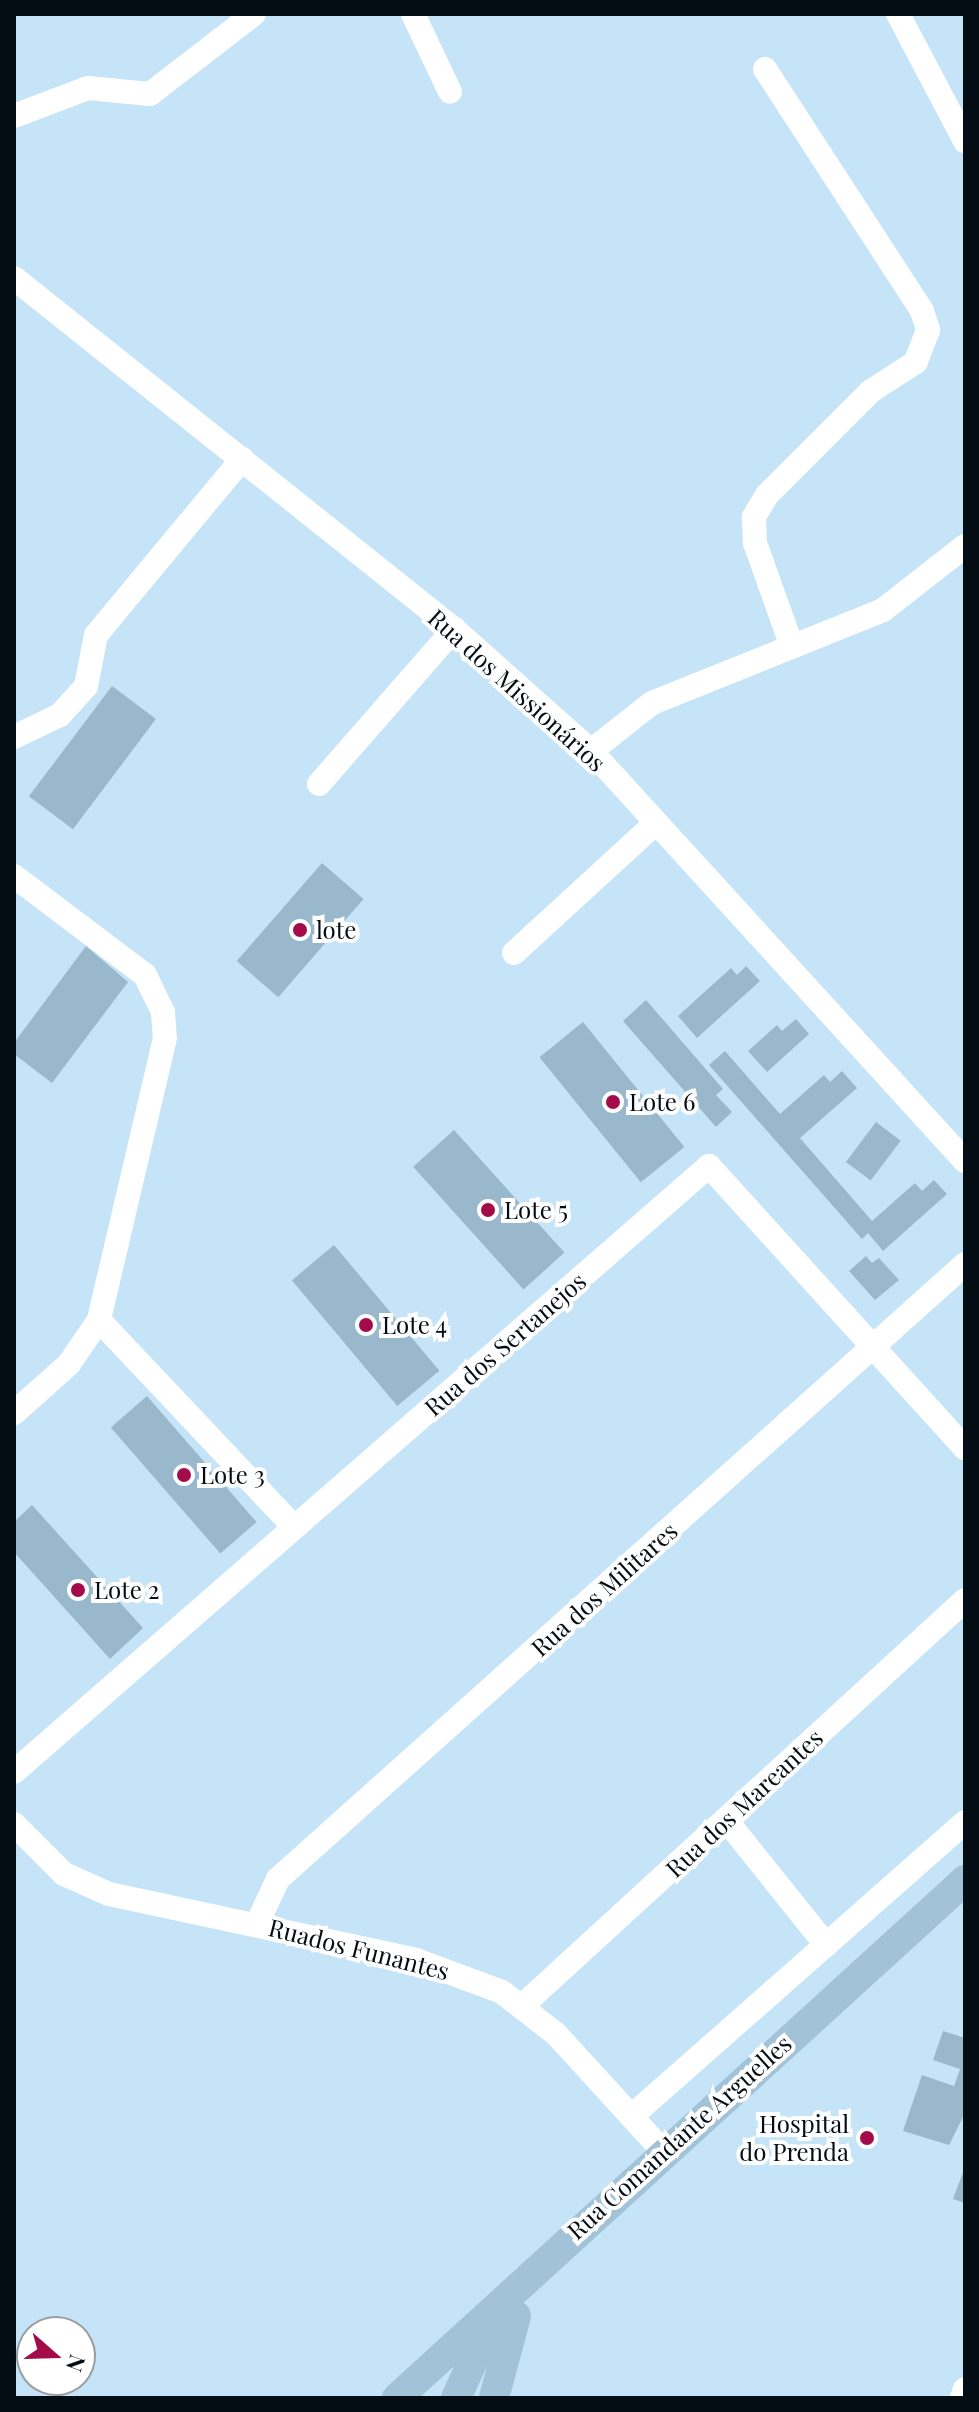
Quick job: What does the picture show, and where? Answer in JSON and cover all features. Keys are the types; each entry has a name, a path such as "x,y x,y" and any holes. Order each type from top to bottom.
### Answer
{"main road":[{"name":"Rua Comandante Arguelles","path":"398,2397 662,2150 965,1880"},
{"name":"Rua Comandante Arguelles","path":"494,2398 499,2363 521,2303 965,1905"},
{"path":"456,2398 477,2352 521,2303"}],"street":[{"path":"14,116 88,88 150,94 254,14"},
{"path":"413,14 450,92"},
{"path":"898,14 965,141"},
{"path":"765,69 922,311 928,330 916,362 871,391 767,495 754,517 755,543 792,647"},
{"name":"Rua dos Missionários","path":"14,278 454,629 591,751 965,1161"},
{"path":"14,737 60,715 86,686 96,635 242,459"},
{"path":"591,751 652,703 883,610 965,546"},
{"path":"319,784 454,629"},
{"path":"514,953 655,824"},
{"path":"14,876 124,956 145,975 163,1012 161,1064 99,1320 69,1364 14,1413"},
{"name":"Rua dos Sertanejos","path":"14,1772 709,1166 965,1448"},
{"name":"Rua dos Militares","path":"257,1924 278,1879 965,1264"},
{"path":"99,1320 294,1527"},
{"name":"Rua dos Mareantes","path":"523,2005 965,1600"},
{"path":"726,1820 826,1945"},
{"path":"634,2114 965,1822"},
{"name":"Ruados Funantes","path":"14,1824 64,1874 84,1885 416,1960 479,1981 523,2005 634,2114 662,2150"},
{"path":"962,2398 965,2389"}],"building":[{"path":"112,686 156,719 73,829 29,796"},
{"name":"lote","path":"322,863 364,899 278,997 237,961"},
{"path":"86,946 128,982 52,1083 14,1054 14,1043"},
{"path":"746,966 760,981 697,1038 678,1016 731,968 737,975"},
{"path":"646,1000 723,1089 716,1095 732,1112 716,1127 623,1021"},
{"path":"796,1019 809,1034 767,1072 748,1051 777,1025 782,1031"},
{"name":"Lote 6","path":"583,1022 684,1147 641,1182 539,1057"},
{"path":"725,1051 780,1114 824,1075 830,1082 842,1071 857,1088 800,1138 872,1221 915,1183 922,1191 934,1180 947,1194 883,1251 868,1233 862,1239 709,1065"},
{"path":"876,1122 901,1141 871,1181 846,1162"},
{"name":"Lote 5","path":"454,1130 564,1253 524,1289 413,1167"},
{"name":"Lote 4","path":"334,1245 439,1371 397,1406 292,1280"},
{"path":"866,1256 872,1263 879,1258 899,1280 875,1300 849,1271"},
{"name":"Lote 3","path":"147,1396 257,1522 220,1554 111,1427"},
{"name":"Lote 2","path":"32,1505 143,1628 110,1659 14,1552 14,1522"},
{"path":"943,2031 965,2038 965,2113 949,2145 903,2131 922,2075 954,2086 960,2069 933,2060"},
{"path":"965,2167 965,2203 953,2199"}],"place":[{"name":"lote","path":"300,930"},
{"name":"Lote 6","path":"613,1102"},
{"name":"Lote 5","path":"488,1210"},
{"name":"Lote 4","path":"366,1325"},
{"name":"Lote 3","path":"184,1475"},
{"name":"Lote 2","path":"78,1590"},
{"name":"Hospital do Prenda","path":"867,2138"}]}
